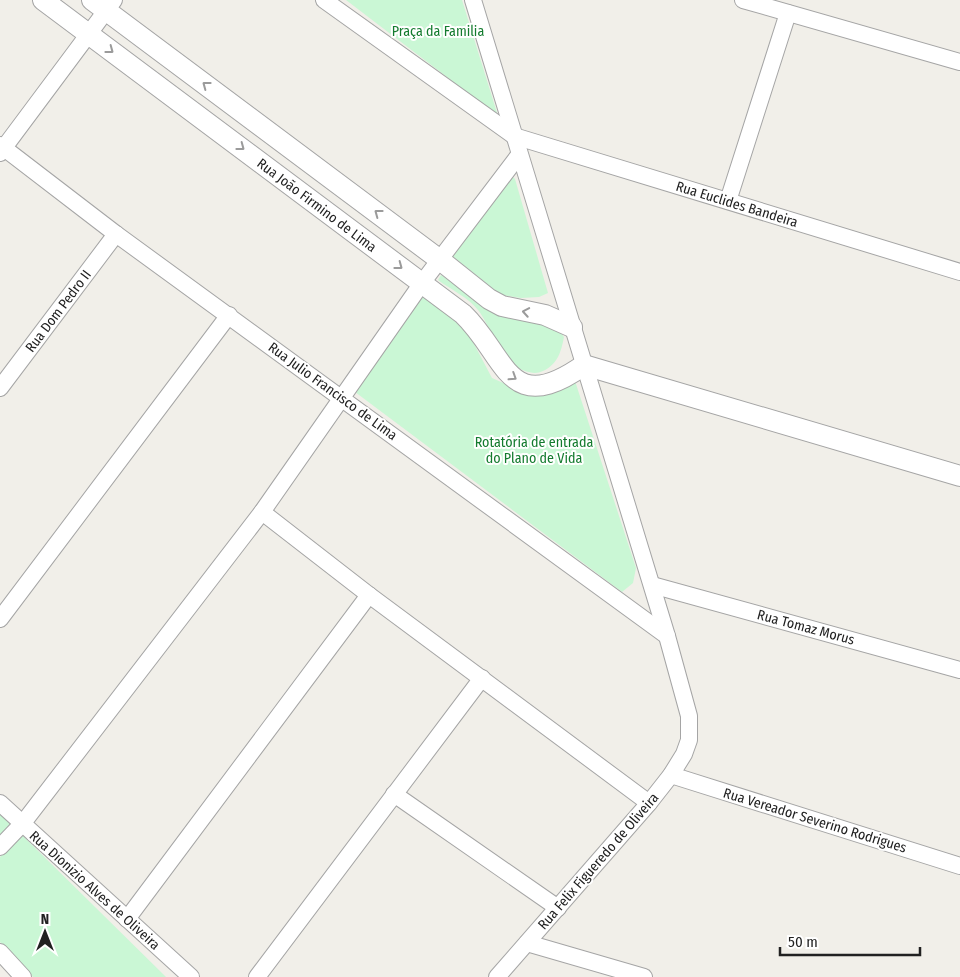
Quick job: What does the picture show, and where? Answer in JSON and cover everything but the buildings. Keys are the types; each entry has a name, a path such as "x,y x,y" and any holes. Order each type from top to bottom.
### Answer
{"street":[{"name":"Rua João Firmino de Lima","path":"43,0 463,314 475,325 513,380 543,385 556,382 584,365"},
{"name":"Rua Euclides Bandeira","path":"324,0 514,136 960,272"},
{"path":"473,0 667,636"},
{"path":"743,0 960,62"},
{"path":"1,149 88,34 104,4 489,299 502,306 545,315 572,327"},
{"path":"728,201 788,13"},
{"name":"Rua Julio Francisco de Lima","path":"1,149 667,636"},
{"path":"0,847 23,823 262,512 422,283 519,155"},
{"name":"Rua Dom Pedro II","path":"0,388 116,234"},
{"path":"0,619 229,316"},
{"path":"584,365 960,476"},
{"path":"262,512 369,595 649,803"},
{"name":"Rua Tomaz Morus","path":"652,585 960,670"},
{"path":"127,919 369,595"},
{"name":"Rua Felix Figueredo de Oliveira","path":"497,977 649,803 684,754 689,740 689,716 667,636"},
{"path":"256,977 482,678"},
{"name":"Rua Vereador Severino Rodrigues","path":"670,774 960,866"},
{"path":"394,794 558,908"},
{"name":"Rua Dionizio Alves de Oliveira","path":"0,803 191,977"},
{"path":"527,943 644,977"},
{"path":"0,952 23,977"}],"green space":[{"name":"Praça da Familia","path":"346,0 462,0 498,116"},
{"path":"509,173 515,179 548,293 539,297 521,298 501,295 451,255"},
{"path":"441,275 493,311 554,324 564,337 560,353 552,365 541,372 532,373 515,366 507,360 501,353 478,310 465,298 438,280"},
{"name":"Rotatória de entrada do Plano de Vida","path":"423,293 464,325 492,378 521,391 575,381 636,568 633,583 622,592 351,389"},
{"path":"0,814 12,825 0,837"},
{"path":"21,834 166,977 33,977 0,942 0,857"}]}
